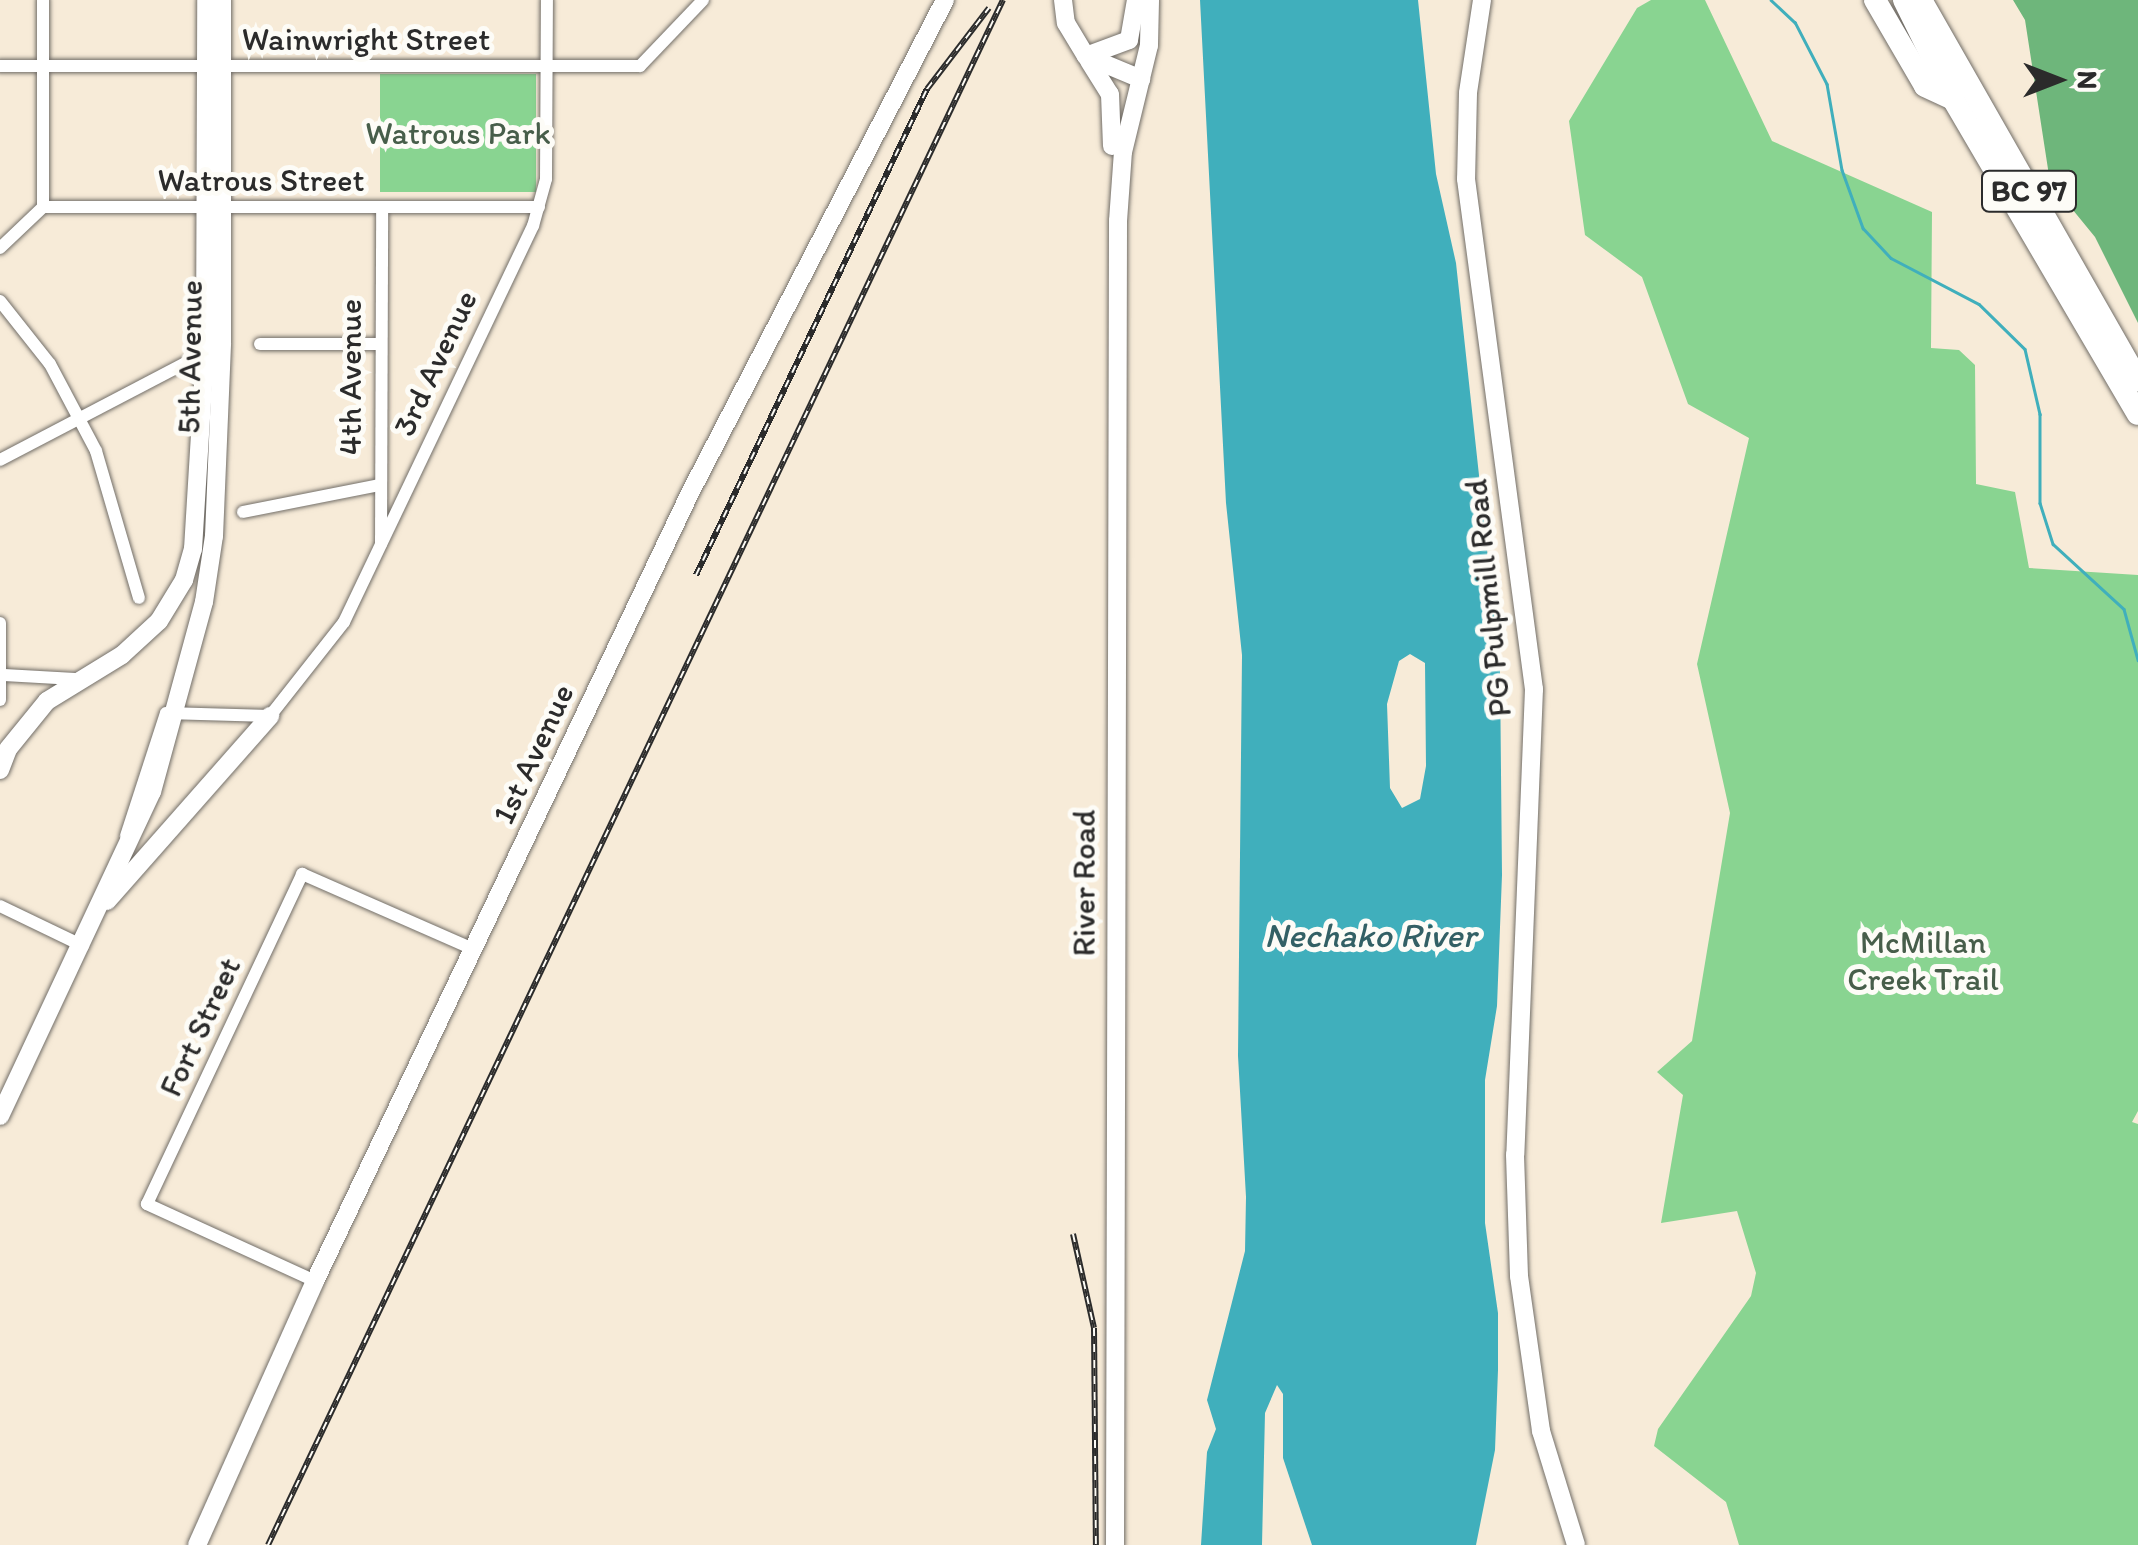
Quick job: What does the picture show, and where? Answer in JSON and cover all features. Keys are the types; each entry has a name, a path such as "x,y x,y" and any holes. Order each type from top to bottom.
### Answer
{"highway":[{"path":"1876,0 1925,86 1952,99"},
{"name":"BC 97","path":"1904,0 1952,99 2138,414"},
{"name":"BC 97","path":"1922,0 2138,380"}],"main road":[{"name":"5th Avenue","path":"103,905 178,711 214,536 222,343 214,207 214,66 206,0"},
{"name":"5th Avenue","path":"214,66 222,0"},
{"name":"1st Avenue","path":"197,1545 314,1281 690,492 944,0"},
{"path":"1063,0 1066,23 1110,94 1112,146"},
{"path":"1086,56 1129,40 1138,0"},
{"name":"River Road","path":"1118,221 1112,146 1136,77 1138,0"},
{"name":"River Road","path":"1116,1545 1118,221 1123,152 1150,0"},
{"name":"PG Pulpmill Road","path":"1482,0 1468,93 1466,180 1534,689 1514,1156 1519,1276 1542,1432 1576,1545"},
{"path":"1086,56 1136,77"},
{"name":"5th Avenue","path":"75,679 144,637 184,580 198,502 214,207"},
{"path":"0,770 20,732 75,679"},
{"path":"1,1113 103,905 270,716"}],"street":[{"path":"0,248 43,207 43,0"},
{"name":"3rd Avenue","path":"270,716 329,646 381,547 539,207 546,179 547,0"},
{"name":"Wainwright Street","path":"0,66 640,66 704,0"},
{"name":"Watrous Street","path":"43,207 539,207"},
{"name":"4th Avenue","path":"381,547 382,207"},
{"path":"0,301 50,364 78,419 123,527 139,598"},
{"path":"0,460 222,343"},
{"path":"260,344 380,344"},
{"path":"243,512 379,484"},
{"path":"0,623 4,676 0,700"},
{"path":"4,676 75,679"},
{"path":"178,711 270,716"},
{"name":"Fort Street","path":"314,1281 147,1204 302,874 473,949"},
{"path":"0,906 83,946"}],"green space":[{"name":"McMillan Creek Trail","path":"1651,0 1705,0 1772,141 1932,212 1931,348 1959,350 1975,365 1976,484 2015,492 2029,568 2138,575 2138,1111 2132,1122 2138,1124 2138,1545 1739,1545 1726,1502 1654,1446 1658,1429 1751,1296 1756,1273 1737,1211 1661,1223 1683,1095 1657,1072 1692,1041 1730,813 1697,664 1749,438 1688,404 1642,277 1585,235 1569,121 1637,8"},
{"path":"2013,0 2138,0 2138,323 2095,237 2050,182 2025,20"},
{"name":"Watrous Park","path":"380,74 536,74 536,192 380,192"}],"water":[{"name":"Nechako River","path":"1200,0 1418,0 1436,174 1456,263 1500,669 1502,875 1497,1006 1485,1080 1485,1223 1498,1313 1498,1370 1495,1450 1476,1545 1312,1545 1283,1458 1283,1394 1277,1385 1265,1413 1262,1545 1201,1545 1207,1452 1216,1429 1207,1400 1245,1251 1238,1056 1242,655 1226,503","holes":["1410,654 1425,663 1426,766 1420,799 1402,808 1390,788 1387,704 1399,661"]}],"waterway":[{"path":"1771,0 1795,22 1827,84 1842,170 1863,228 1891,258 1979,304 2025,349 2040,414 2040,503 2053,544 2124,609 2138,660"}],"railway":[{"path":"268,1545 1003,0"},
{"path":"696,575 927,89 989,8"},
{"path":"1073,1234 1094,1328 1096,1545"}]}
